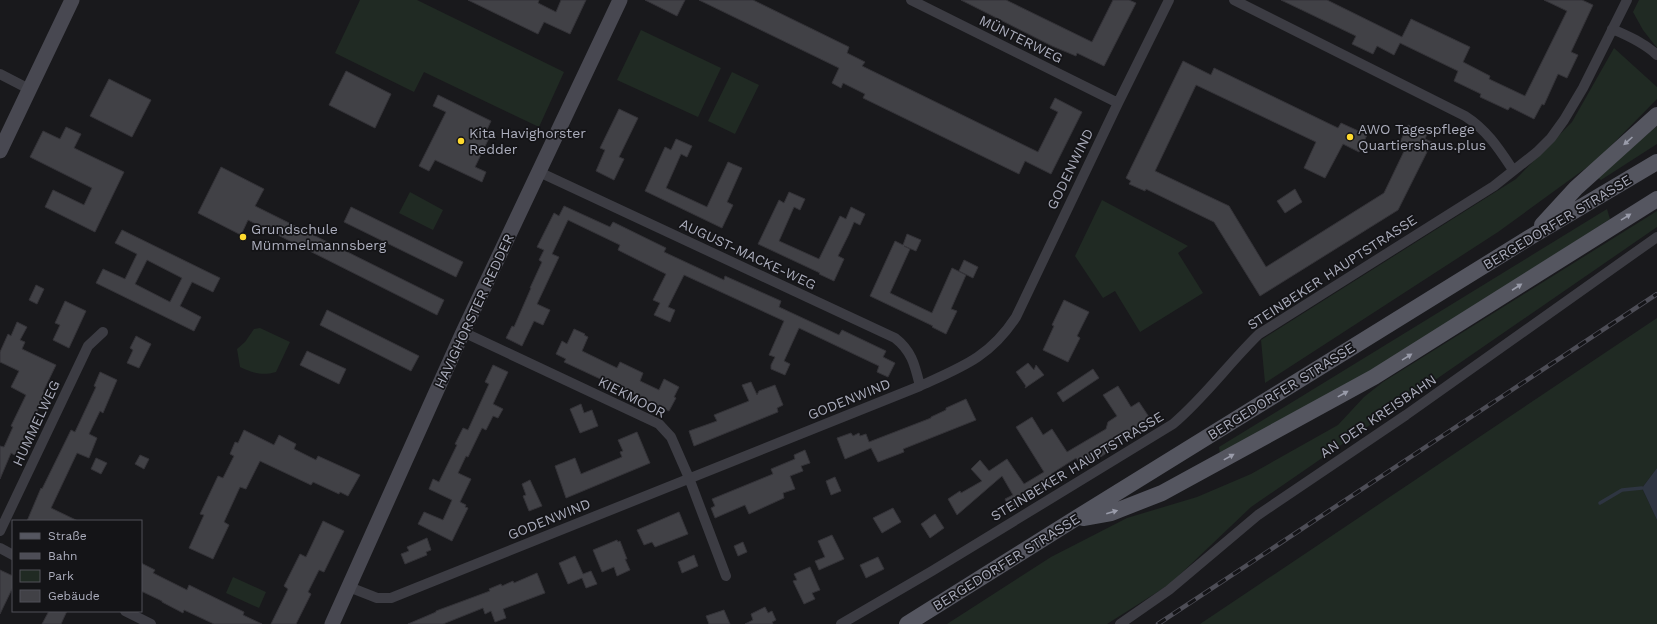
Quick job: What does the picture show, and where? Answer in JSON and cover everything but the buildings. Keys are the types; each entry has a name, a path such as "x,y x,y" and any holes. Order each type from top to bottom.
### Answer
{"main road":[{"path":"1532,236 1576,188 1657,115"},
{"name":"BERGEDORFER STRASSE","path":"907,624 1532,236 1657,162"},
{"path":"1073,520 1111,513 1162,493 1367,381 1657,198"}],"street":[{"path":"0,151 72,0"},
{"name":"HAVIGHORSTER REDDER","path":"332,624 464,332 620,0"},
{"name":"MÜNTERWEG","path":"911,0 1118,103"},
{"name":"GODENWIND","path":"349,587 377,598 391,598 920,386 963,367 982,355 998,342 1016,317 1169,0"},
{"path":"1234,0 1465,116 1482,128 1491,137 1513,170"},
{"name":"STEINBEKER HAUPTSTRASSE","path":"841,624 938,567 1173,424 1204,395 1244,348 1259,334 1494,186 1537,152 1551,138 1564,120 1583,88 1627,0"},
{"path":"1612,29 1635,39 1657,56"},
{"path":"0,74 29,89"},
{"name":"AUGUST-MACKE-WEG","path":"540,172 895,338 904,345 910,353 920,386"},
{"name":"AN DER KREISBAHN","path":"1120,624 1169,590 1258,515 1406,415 1657,237"},
{"name":"HUMMELWEG","path":"0,531 88,346 103,332"},
{"name":"KIEKMOOR","path":"464,332 659,424 671,437 689,478 726,576"},
{"path":"0,548 12,554"},
{"path":"127,612 151,624"}],"green space":[{"path":"360,0 417,0 564,72 539,127 424,72 414,92 335,53"},
{"path":"1639,0 1657,0 1657,48 1643,30 1633,12"},
{"path":"641,30 721,68 698,117 617,80"},
{"path":"1614,48 1657,87 1657,99 1597,160 1498,232 1265,383 1261,340 1516,179 1572,122"},
{"path":"732,72 759,85 735,134 708,121"},
{"path":"1657,126 1657,144 1601,180 1597,177"},
{"path":"410,192 443,210 433,230 399,213"},
{"path":"1102,200 1188,246 1178,253 1203,293 1140,332 1115,291 1103,298 1075,256"},
{"path":"1607,209 1610,219 1445,326 1340,389 1220,454 1219,447"},
{"path":"1657,211 1657,227 1251,507 1170,584 1107,624 947,624 1051,557 1127,518 1197,497 1251,474 1338,425 1364,397 1383,382"},
{"path":"1657,318 1657,468 1642,488 1657,520 1657,624 1200,624"},
{"path":"260,328 290,342 276,372 266,374 258,373 240,367 237,349 245,342 254,329"},
{"path":"233,577 266,592 259,608 226,593"}],"water":[{"path":"1657,468 1657,520 1642,488"}],"waterway":[{"path":"1600,503 1622,490 1642,488"}],"railway":[{"path":"1158,624 1657,294"}],"place":[{"name":"AWO Tagespflege Quartiershaus.plus","path":"1350,137"},
{"name":"Kita Havighorster Redder","path":"461,141"},
{"name":"Grundschule Mümmelmannsberg","path":"243,237"}]}
